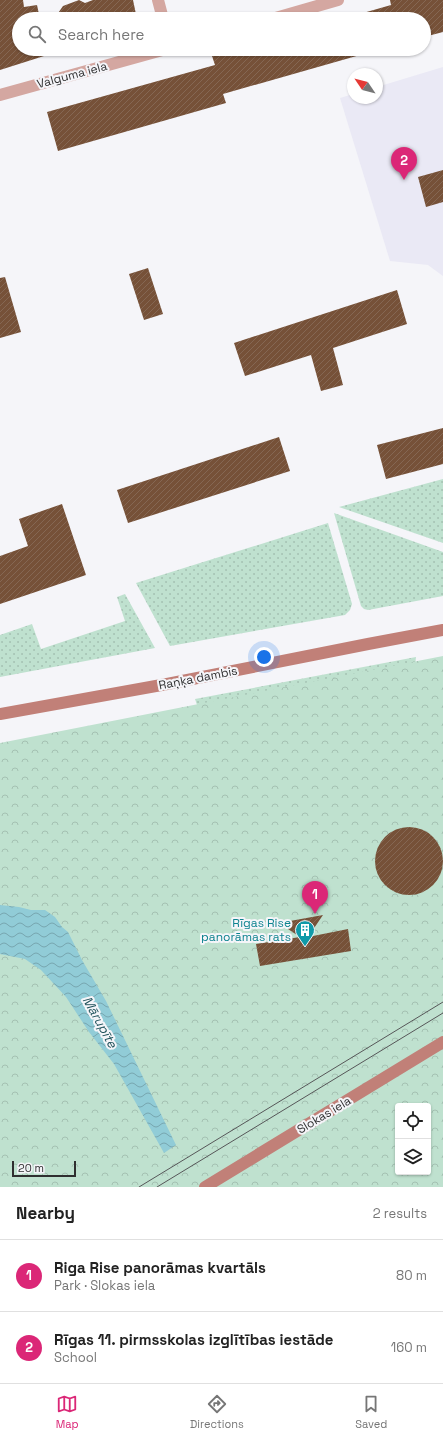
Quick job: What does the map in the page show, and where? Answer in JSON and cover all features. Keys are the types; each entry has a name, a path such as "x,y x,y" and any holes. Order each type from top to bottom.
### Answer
{"main road":[{"name":"Raņķa dambis","path":"0,714 167,684 443,630"},
{"name":"Slokas iela","path":"205,1187 443,1042"}],"street":[{"path":"158,0 161,12"},
{"path":"296,12 338,0"},
{"name":"Valguma iela","path":"0,95 141,56"}],"shaded area":[{"path":"443,67 443,276 428,265 390,261 340,98 347,96 347,104 383,104 383,85"}],"green space":[{"path":"443,479 443,543 339,507"},
{"path":"334,513 443,552 443,596 368,610 364,609 361,606"},
{"path":"328,523 352,604 350,610 345,615 170,646 136,583"},
{"path":"125,594 155,648 0,677 0,635 32,624 41,649 125,621 117,597"},
{"path":"443,656 443,1187 0,1187 0,743"},
{"path":"416,657 415,666 222,719 197,705 195,699"}],"water":[{"name":"Mārupīte","path":"0,905 31,910 45,910 55,917 62,927 68,932 82,960 106,1001 176,1145 164,1153 114,1064 89,1032 66,997 41,970 25,959 0,954"}],"building":[{"path":"0,0 23,0 24,7 37,5 38,12 12,12 12,56 44,56 0,70"},
{"path":"79,0 85,3 93,0 133,0 136,12 59,12 63,6"},
{"path":"390,0 443,0 443,32 431,35 431,12 366,12 391,5"},
{"path":"212,56 356,56 223,94 226,103 58,151 47,112 215,65"},
{"path":"443,170 443,202 426,207 418,177"},
{"path":"148,268 163,314 144,320 129,274"},
{"path":"5,277 21,332 0,338 0,278"},
{"path":"397,290 407,324 333,348 343,385 321,391 311,355 245,376 234,343"},
{"path":"443,428 443,464 386,479 377,445"},
{"path":"279,437 290,471 128,523 117,490"},
{"path":"62,504 86,575 0,604 0,556 28,546 19,519"},
{"path":"409,827 422,830 433,837 440,848 443,861 440,874 433,885 422,892 409,895 396,892 385,885 378,874 375,861 378,848 385,837 396,830"},
{"path":"323,915 308,937 348,929 351,951 260,966 256,944 300,937 279,923"}],"tram line":[{"path":"139,1187 443,1002"},
{"path":"157,1187 443,1013"}],"place":[{"name":"Rīgas 11. pirmsskolas izglītības iestāde","path":"404,180"},
{"name":"Riga Rise panorāmas kvartāls","path":"315,914"},
{"name":"Rīgas Rise panorāmas rats","path":"305,947"}]}
